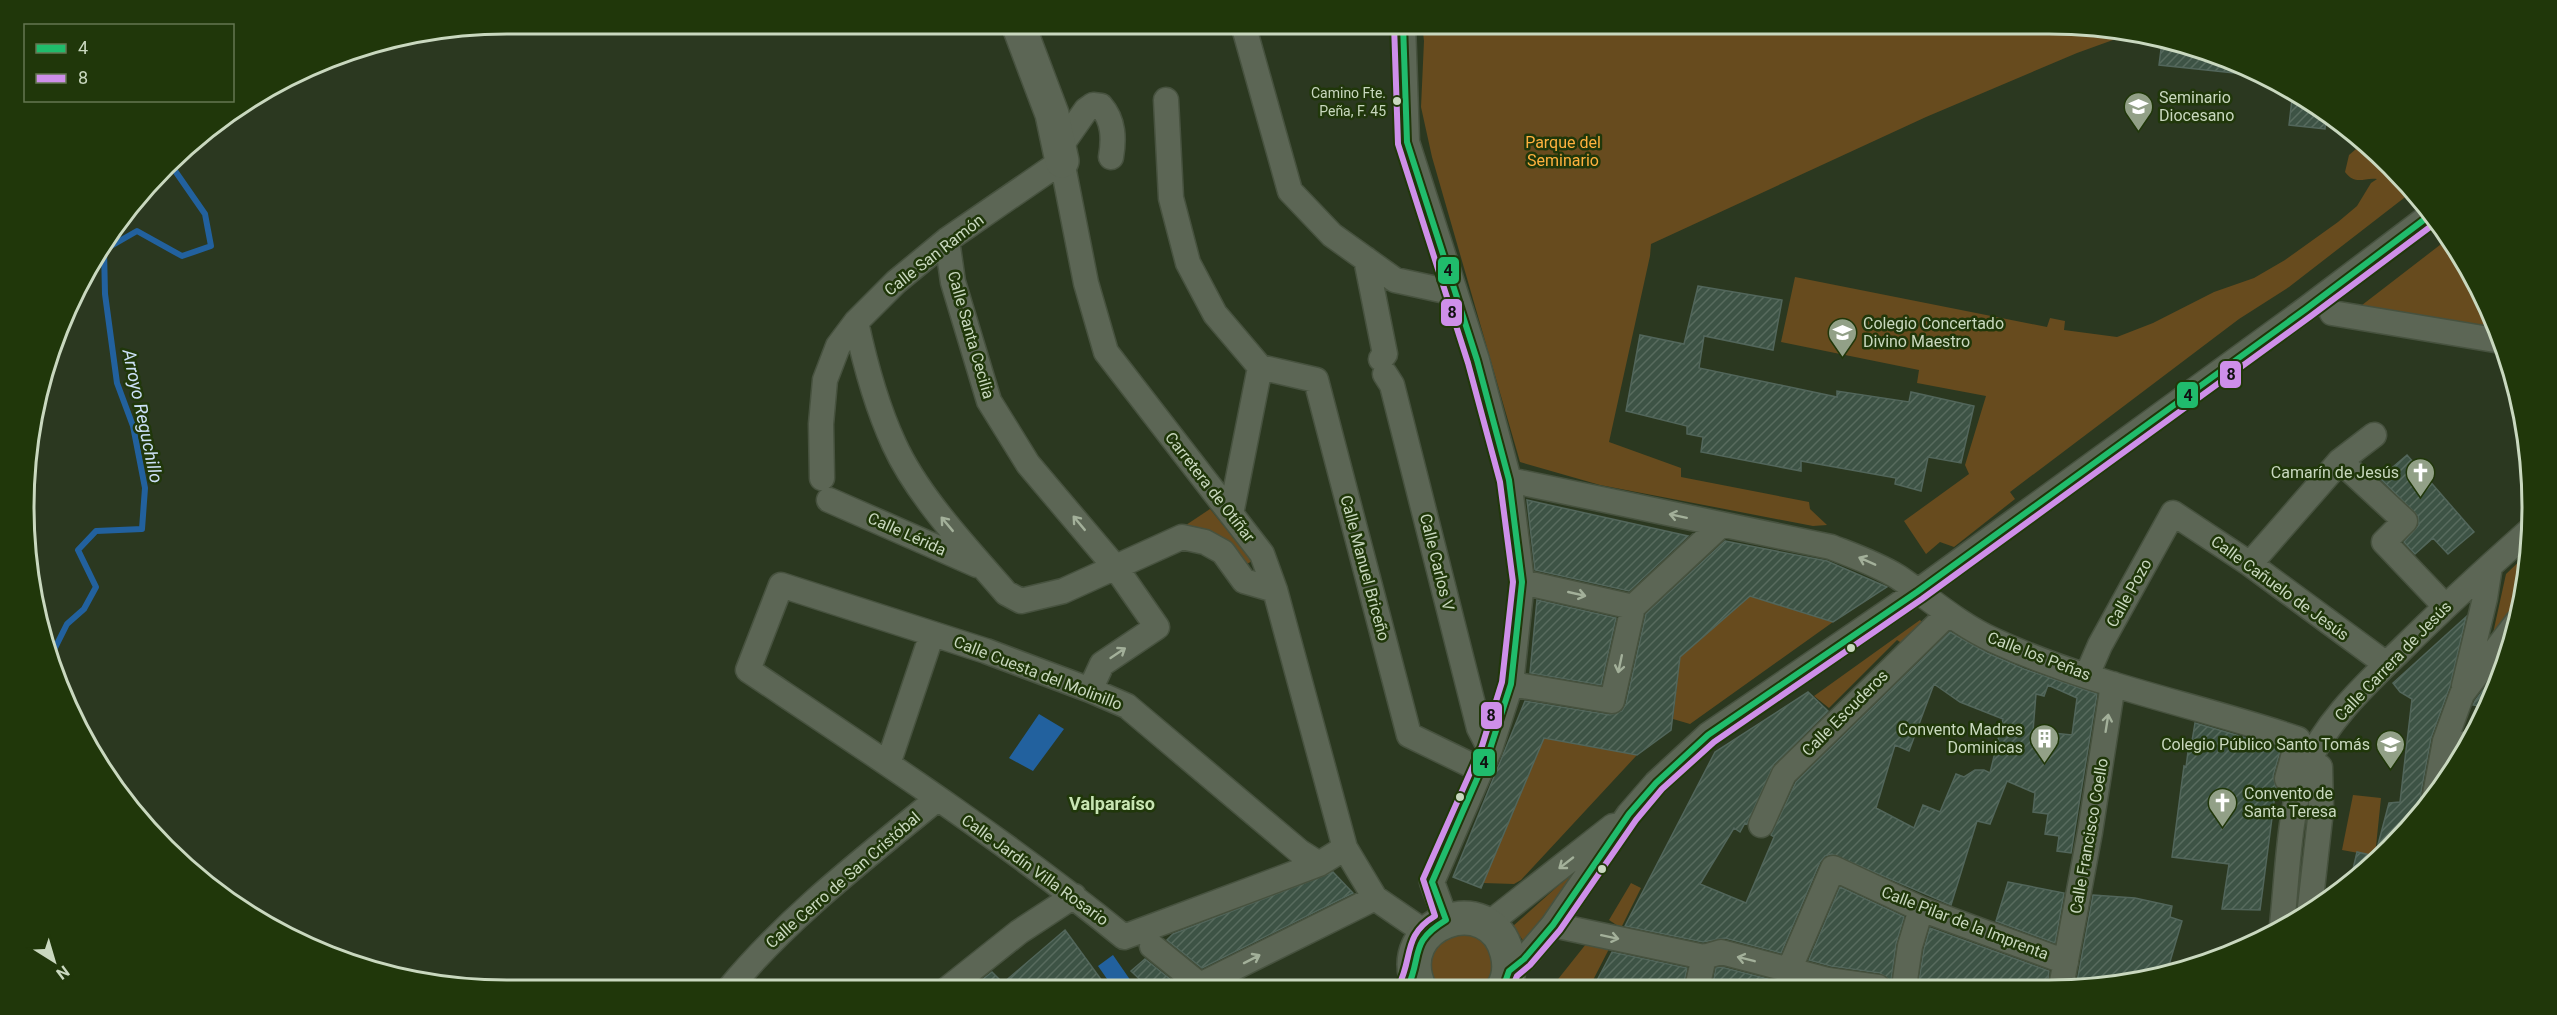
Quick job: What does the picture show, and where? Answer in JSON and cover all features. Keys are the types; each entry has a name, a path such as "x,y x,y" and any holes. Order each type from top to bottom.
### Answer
{"main road":[{"name":"Carretera de Otíñar","path":"1022,34 1052,114 1061,154"},
{"path":"1414,980 1415,954 1436,927 1467,918 1488,925 1502,940 1509,961 1506,980"}],"street":[{"path":"1246,34 1290,191 1332,235 1395,280 1455,294"},
{"path":"1403,34 1407,141 1477,360 1509,480 1522,582 1511,684 1485,759 1432,882 1436,927"},
{"path":"1166,100 1171,198 1188,263 1215,314 1260,367 1231,514"},
{"path":"1061,154 1086,110 1093,105 1101,106 1112,127 1114,142 1111,157"},
{"name":"Calle San Ramón","path":"826,489 820,424 825,380 838,346 856,322 896,282 947,240 1061,154"},
{"name":"Carretera de Otíñar","path":"1061,154 1086,283 1106,352 1262,554 1275,591 1345,848 1375,898 1436,927"},
{"path":"1506,980 1553,925 1629,814 1656,783 1708,735 1917,592 2306,309 2425,219"},
{"name":"Calle Santa Cecilia","path":"947,240 953,282 989,401 1028,464 1116,568 1157,627 1102,664 1090,690"},
{"name":"Calle Carlos V","path":"1366,259 1384,354 1383,367 1392,385 1485,759"},
{"path":"2332,313 2491,339"},
{"path":"856,322 868,374 894,446 930,504 1006,593 1021,601 1064,591 1182,537 1205,542 1223,552 1244,581 1275,591"},
{"name":"Calle Manuel Briceño","path":"1260,367 1316,380 1409,735 1485,759"},
{"path":"2250,564 2340,461 2374,435"},
{"path":"2340,461 2405,521 2384,542 2445,606"},
{"name":"Calle los Peñas","path":"1509,480 1831,547 1871,562 1898,577 1948,614 1992,640 2113,684 2298,739 2287,779"},
{"name":"Calle Lérida","path":"826,489 985,568"},
{"name":"Calle Cañuelo de Jesús","path":"2173,513 2250,564 2386,664"},
{"name":"Calle Pozo","path":"2087,675 2100,645 2173,513"},
{"path":"1511,684 1612,701 1633,607 1721,525"},
{"name":"Calle Carrera de Jesús","path":"2283,919 2296,807 2303,774 2315,748 2349,704 2386,664 2445,606 2521,538"},
{"path":"2449,760 2456,743 2462,694 2485,598 2490,566"},
{"path":"1522,582 1633,607"},
{"name":"Calle Cuesta del Molinillo","path":"748,670 781,585 932,634 1090,690 1127,706 1300,852 1319,864"},
{"name":"Calle Escuderos","path":"1761,825 1784,774 1948,614"},
{"path":"888,764 932,634"},
{"path":"2462,694 2503,639"},
{"name":"Calle Jardín Villa Rosario","path":"748,670 888,764 1074,896 1124,937 1319,864 1345,848"},
{"name":"Calle Francisco Coello","path":"2063,980 2090,832 2113,684"},
{"path":"2311,902 2321,810 2320,767"},
{"name":"Calle Cerro de San Cristóbal","path":"736,980 759,953 836,882 937,799"},
{"path":"1488,925 1629,814"},
{"name":"Calle Pilar de la Imprenta","path":"1789,970 1833,868 1921,909 2066,963"},
{"path":"959,980 1019,932 1074,896"},
{"path":"1216,980 1375,898"},
{"path":"1905,980 1910,946 1921,909"},
{"path":"1553,925 1704,957 1721,952 1828,980"},
{"path":"1152,946 1193,980"},
{"path":"1699,980 1704,957"}],"green space":[{"name":"Parque del Seminario","path":"1423,34 2050,34 2114,40 1926,117 1651,244 1609,442 1681,468 1681,477 1809,502 1810,509 1827,525 1813,526 1600,485 1520,462 1432,157 1421,107"},
{"path":"2356,149 2360,151 2406,197 2289,287 2239,319 2010,492 2015,499 1954,547 1940,542 1926,554 1904,521 1969,474 1965,465 1986,396 1917,383 1919,370 1781,342 1795,277 2047,327 2050,318 2065,321 2064,330 2117,337 2153,323 2214,292 2254,278 2285,260 2338,222 2357,206 2371,183 2377,179 2357,180 2349,176 2345,172 2349,155"},
{"path":"2442,243 2474,298 2489,334 2353,312"},
{"path":"1210,509 1252,561 1247,564 1229,543 1177,531"},
{"path":"2519,562 2508,622 2490,647 2506,574"},
{"path":"1750,596 1833,622 1690,724 1673,719 1680,657"},
{"path":"1920,620 1924,624 1903,644 1897,640 1829,708 1814,696"},
{"path":"1544,738 1637,755 1521,880 1514,884 1483,883"},
{"path":"2353,795 2381,798 2376,850 2370,855 2342,850"},
{"path":"1596,852 1524,942 1513,926"},
{"path":"1631,883 1641,888 1621,928 1609,920"},
{"path":"1459,933 1475,937 1484,943 1490,953 1494,969 1488,980 1434,980 1430,971 1431,958 1436,946 1445,938"},
{"path":"1586,944 1610,947 1593,980 1557,980"}],"water":[{"path":"1039,714 1064,729 1033,771 1009,758"},
{"path":"1113,955 1130,980 1108,980 1098,966"}],"building":[{"path":"2161,48 2202,60 2236,73 2159,65"},
{"path":"2292,101 2325,124 2325,129 2289,125"},
{"path":"1698,286 1782,300 1773,350 1704,336 1699,368 1837,397 1837,391 1909,402 1911,392 1974,406 1961,463 1928,457 1921,491 1895,484 1896,478 1801,461 1801,471 1701,452 1703,437 1687,434 1687,426 1626,411 1640,335 1684,344"},
{"name":"Camarín de Jesús","path":"2407,455 2474,532 2448,554 2433,538 2415,554 2404,542 2419,525 2418,516 2380,478"},
{"path":"1527,500 1688,536 1629,591 1535,570"},
{"path":"1725,541 1827,561 1887,587 1833,622 1750,596 1680,657 1671,730 1637,755 1544,738 1481,888 1453,877 1525,701 1610,715 1622,711 1626,704 1646,614"},
{"path":"1537,600 1616,618 1601,685 1530,673"},
{"path":"2466,617 2450,686 2431,738 2421,799 2377,848 2389,803 2400,802 2412,699 2400,692 2393,683"},
{"path":"1950,632 1987,653 2024,669 2097,694 2071,853 2057,851 2059,836 2045,834 2048,814 2033,812 2035,793 2007,781 1990,824 1977,821 1951,905 1832,854 1825,856 1820,862 1781,953 1725,938 1703,942 1625,926 1715,752 1808,692 1828,711 1774,764 1747,824 1745,823 1740,832 1734,828 1700,884 1746,903 1774,837 1771,835 1796,782","holes":["1934,684 1960,702 2003,719 1990,773 1975,770 1964,777 1956,774 1940,812 1923,805 1914,828 1876,808 1895,745 1909,751","2048,685 2077,698 2072,735 2033,731 2036,694 2044,696"]},
{"path":"2488,684 2479,706 2473,705"},
{"name":"Convento de Santa Teresa","path":"2195,723 2281,748 2273,776 2276,787 2260,910 2222,909 2229,864 2172,857 2184,766 2186,767 2188,752 2190,753"},
{"path":"2357,852 2370,855 2353,870"},
{"path":"1333,872 1353,893 1202,968 1167,940 1173,934"},
{"path":"2008,882 2064,893 2055,943 1996,921"},
{"path":"1840,887 1904,917 1896,944 1891,980 1880,973 1831,966 1809,960"},
{"path":"2093,895 2135,898 2172,906 2170,917 2182,921 2169,965 2111,976 2077,979"},
{"path":"1930,928 2049,971 2048,980 1919,980"},
{"path":"1065,930 1101,980 1007,980"},
{"path":"1612,952 1687,968 1685,980 1597,980"},
{"path":"1145,959 1171,980 1140,980 1131,971"},
{"path":"1721,967 1772,980 1714,980 1716,968"},
{"path":"992,972 1000,980 982,980"}],"waterway":[{"name":"Arroyo Reguchillo","path":"115,244 137,231 182,256 211,246 205,214 175,171"},
{"name":"Arroyo Reguchillo","path":"56,646 67,624 84,609 96,587 78,550 96,531 142,529 145,488 133,426 117,383 105,294 104,261"}],"transit line":[{"name":"8","path":"1394,34 1398,144 1468,363 1500,482 1513,582 1502,682 1482,746 1423,879 1435,916 1425,923 1413,939 1401,980"},
{"name":"4","path":"1403,34 1407,142 1477,360 1509,480 1522,582 1511,684 1490,749 1432,882 1446,920 1434,928 1421,943 1411,980"},
{"name":"4","path":"1506,980 1509,971 1524,959 1553,925 1629,814 1656,783 1708,735 1917,592 2306,309 2425,219"},
{"name":"8","path":"1515,980 1560,930 1636,820 1662,789 1714,742 1922,599 2430,227"}],"place":[{"name":"Camino Fte. Peña, F. 45","path":"1397,101"},
{"name":"Seminario Diocesano","path":"2138,132"},
{"name":"Colegio Concertado Divino Maestro","path":"1842,358"},
{"name":"Camarín de Jesús","path":"2420,498"},
{"name":"Convento Madres Dominicas","path":"2044,764"},
{"name":"Colegio Público Santo Tomás","path":"2391,770"},
{"name":"Convento de Santa Teresa","path":"2223,828"}],"district":[{"name":"Valparaíso","path":"1112,803"}]}
